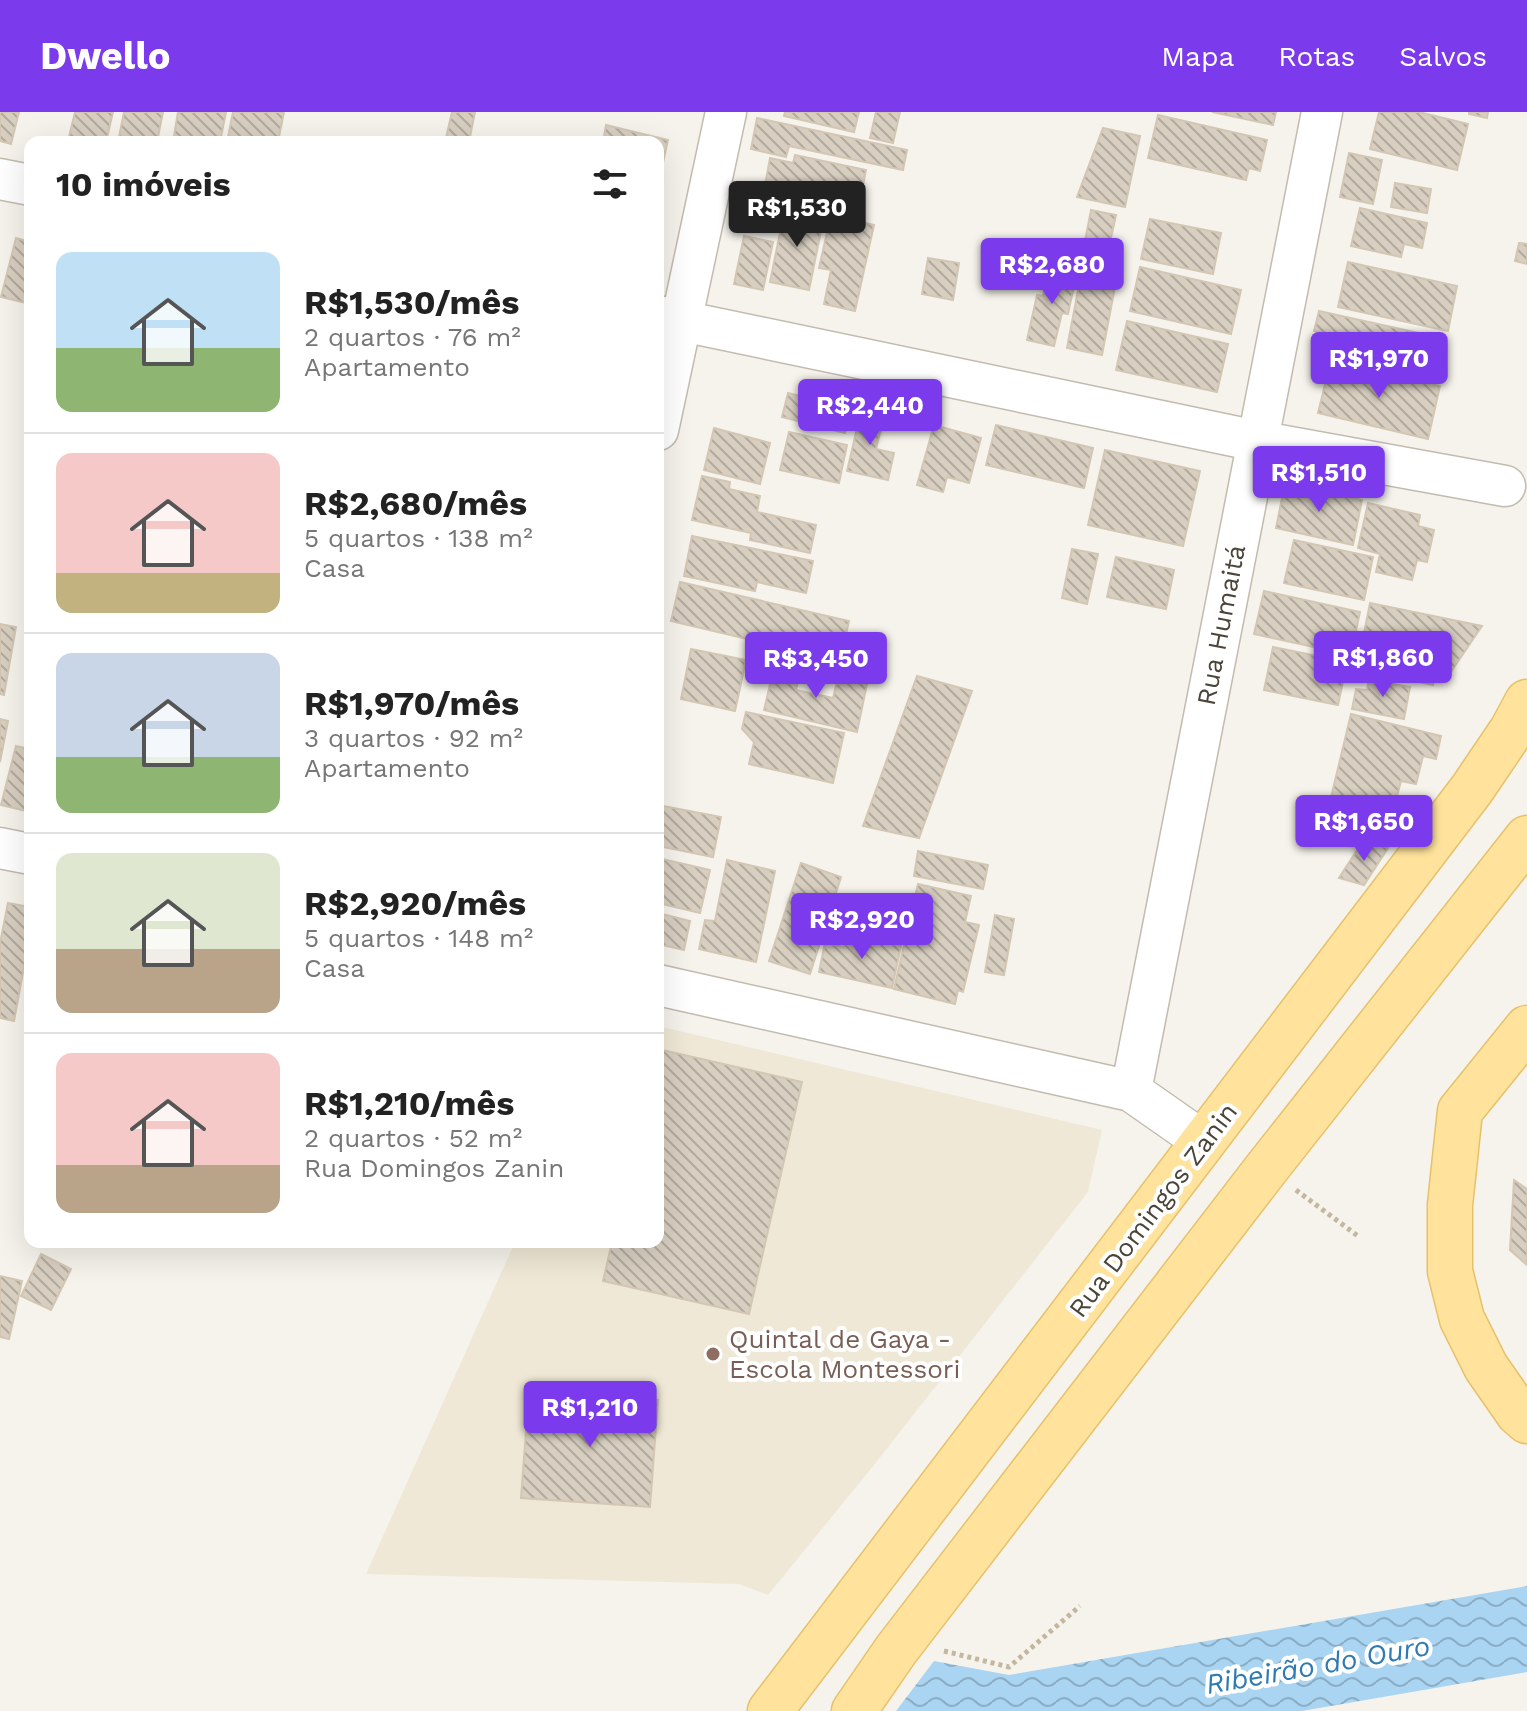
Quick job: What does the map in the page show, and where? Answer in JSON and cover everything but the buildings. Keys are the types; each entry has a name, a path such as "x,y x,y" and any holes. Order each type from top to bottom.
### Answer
{"main road":[{"name":"Rua Domingos Zanin","path":"770,1711 1472,789 1527,702"},
{"path":"854,1711 896,1650 1266,1169 1527,838"},
{"path":"1527,1028 1460,1111 1450,1205 1450,1271 1462,1319 1486,1367 1527,1421"}],"street":[{"path":"664,374 670,318 726,112"},
{"name":"Rua Humaitá","path":"1131,1091 1322,112"},
{"path":"0,179 24,184"},
{"path":"670,318 1257,441 1505,486"},
{"path":"0,848 24,853"},
{"path":"664,986 1131,1091 1204,1142"}],"path":[{"path":"1266,1169 1358,1236"},
{"path":"941,1650 1009,1667 1080,1606"}],"shaded area":[{"name":"Quintal de Gaya - Escola Montessori","path":"664,1027 1102,1130 1088,1192 768,1595 739,1584 366,1574 512,1248 664,1248"}],"water":[{"name":"Ribeirão do Ouro","path":"1527,1586 1527,1672 1302,1711 896,1711 934,1661 1009,1675"}],"place":[{"name":"Quintal de Gaya - Escola Montessori","path":"713,1354"}]}
